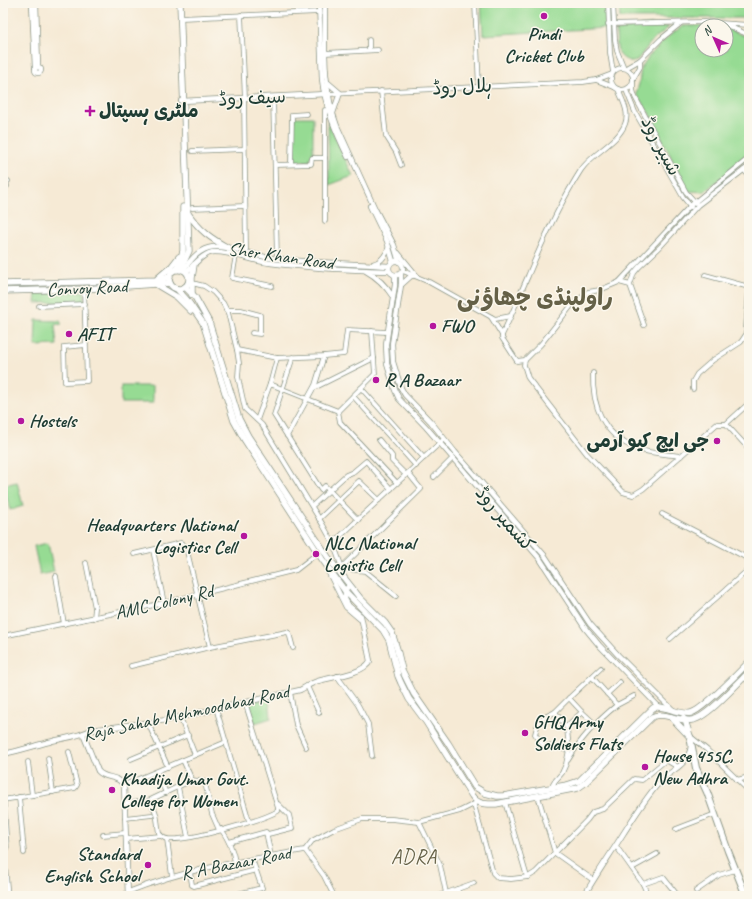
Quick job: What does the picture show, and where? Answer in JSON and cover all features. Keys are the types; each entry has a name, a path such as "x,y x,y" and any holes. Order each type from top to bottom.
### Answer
{"main road":[{"path":"177,3 189,210 188,251 181,271"},
{"path":"180,3 183,251 181,271"},
{"path":"189,210 206,234 230,249"},
{"path":"183,251 172,266 157,282 177,297 199,318"},
{"path":"176,289 185,287 190,282 194,265"},
{"path":"192,295 188,277 181,271 172,272 170,283 187,300 203,324 234,421 244,439 268,478 319,552 322,559 345,590 383,630 388,640 398,676 409,699 426,722 476,803 486,804 505,802 573,789 581,786 652,717 659,715 692,720 704,716 749,672"},
{"name":"Convoy Road","path":"3,291 84,289 157,282 170,277"},
{"name":"Convoy Road","path":"3,284 170,283"},
{"path":"185,287 192,295 209,322 238,419 330,560 360,598 385,623 392,633 402,670 414,694 448,743 475,787 485,793 497,796 551,788 579,781 653,708 659,707 691,713 699,709 749,662"},
{"name":"کشمیر روڈ","path":"659,707 690,737"},
{"name":"کشمیر روڈ","path":"675,711 685,720"},
{"path":"685,720 696,768 746,896"},
{"path":"3,801 6,847 3,852 7,896"}],"street":[{"path":"32,3 37,67 36,3"},
{"path":"319,3 324,82 337,126 375,209 397,252 416,275"},
{"path":"313,95 324,82 325,3"},
{"path":"476,3 479,87"},
{"path":"502,335 512,316 549,229 582,168 618,136 625,125 627,114 616,88 611,81 613,73 608,24 608,3"},
{"path":"613,3 617,51 625,68 633,75 633,81"},
{"path":"181,18 319,12"},
{"path":"241,15 244,98 246,252"},
{"path":"613,73 616,69 625,68 640,60 661,39 682,22"},
{"path":"608,24 694,22"},
{"path":"734,23 749,25"},
{"path":"734,28 749,35"},
{"path":"369,40 369,50"},
{"path":"325,53 378,50"},
{"path":"616,88 626,90 630,86 640,67 640,60"},
{"name":"ہلال روڈ","path":"327,94 596,80 613,73"},
{"name":"ہلال روڈ","path":"596,80 616,88"},
{"name":"شبیر روڈ","path":"633,81 635,97 686,192 698,205"},
{"path":"324,82 340,93 333,113"},
{"name":"شبیر روڈ","path":"626,90 635,112 693,210"},
{"path":"381,91 386,136 396,152 401,165"},
{"path":"327,94 330,115 337,134 389,246 394,261"},
{"name":"سیف روڈ","path":"182,101 327,94"},
{"path":"273,97 277,258"},
{"path":"325,110 325,221"},
{"path":"291,164 292,115 307,114"},
{"path":"192,151 244,149"},
{"path":"275,165 312,164 312,158 325,158"},
{"path":"749,158 690,206 619,282 600,290 588,292 572,306 544,340 525,360 524,365 528,378 587,454 623,492 633,495 644,489 717,424 726,424 749,403"},
{"path":"644,325 630,285 634,274 698,205 749,166"},
{"path":"744,170 749,176"},
{"path":"3,181 6,184"},
{"path":"189,210 245,206"},
{"name":"Sher Khan Road","path":"181,271 202,249 214,246 277,258 328,264 369,265 389,269"},
{"path":"369,265 377,263 383,258 389,246"},
{"name":"Sher Khan Road","path":"181,271 194,265 206,255 214,252 236,255 268,263 328,269 389,269"},
{"path":"397,252 399,262 403,266 402,272"},
{"path":"236,255 232,278 272,286"},
{"path":"394,261 389,269 394,275 402,272 416,275 495,319 512,316"},
{"path":"394,261 399,262"},
{"path":"364,270 376,277 393,297"},
{"name":"کشمیر روڈ","path":"402,272 392,344 393,362 401,388 405,395 431,422 485,488 544,556 590,624 618,656 675,711"},
{"name":"کشمیر روڈ","path":"394,275 393,297 386,344 387,364 399,399 426,427 540,559 574,612 599,645 659,707"},
{"path":"401,285 411,276 416,275"},
{"path":"705,275 749,287"},
{"path":"190,282 204,286 213,292 223,303 237,350 239,363 238,377 245,409 262,425 320,519 333,543 342,576"},
{"path":"619,282 630,285"},
{"path":"84,289 85,304 87,381 65,382 64,347 86,345"},
{"path":"693,389 693,381 697,374 713,360 741,342 748,335 746,328 749,290"},
{"path":"39,306 85,304"},
{"path":"226,310 241,310 260,315 260,334 252,333"},
{"path":"491,317 502,335 502,338 517,361 525,360"},
{"path":"237,350 277,358 344,354 347,330 387,332"},
{"path":"338,411 375,374 372,331"},
{"path":"287,436 314,388 324,356"},
{"path":"293,357 274,415 322,490 325,486 358,520"},
{"path":"257,420 270,384 277,358"},
{"path":"314,388 374,358"},
{"path":"593,373 592,390 599,414 612,433 619,440 636,449 681,456"},
{"path":"270,384 338,411"},
{"path":"361,388 424,458"},
{"path":"353,396 416,466"},
{"path":"338,411 340,422 397,483"},
{"path":"726,424 749,449"},
{"path":"333,543 444,439"},
{"path":"341,568 421,489 392,461 392,456 379,440"},
{"path":"434,477 455,452"},
{"path":"312,506 346,475 353,472 366,461 391,489"},
{"path":"320,519 359,481 379,500"},
{"path":"481,492 485,488"},
{"path":"490,502 494,498"},
{"path":"662,514 749,559"},
{"path":"134,554 181,543 184,544 186,547 210,647"},
{"path":"153,550 164,603"},
{"name":"AMC Colony Rd","path":"3,636 164,603 296,570 319,552"},
{"path":"322,559 346,607 361,620"},
{"path":"86,563 95,608 94,618"},
{"path":"341,568 365,571 396,596"},
{"path":"670,639 749,569"},
{"path":"550,574 555,571"},
{"path":"56,576 64,624"},
{"path":"349,585 345,590 346,602 357,612 361,620"},
{"path":"574,612 580,608"},
{"name":"Raja Sahab Mehmoodabad Road","path":"3,754 83,734 91,730 148,723 180,717 300,690 316,682 357,671 367,667 370,661 361,620"},
{"path":"132,666 210,647 287,632 289,633 293,648"},
{"path":"599,645 605,641"},
{"path":"569,750 543,745 535,734 539,720 555,712 601,668"},
{"path":"337,676 358,705 368,724 372,756"},
{"path":"592,677 617,705"},
{"path":"744,677 749,682"},
{"path":"607,694 620,682"},
{"path":"307,686 319,713"},
{"path":"290,692 296,726 306,747"},
{"path":"551,788 562,772 576,746 595,724 617,705 634,696"},
{"path":"569,698 595,724"},
{"path":"126,839 161,836 167,839 188,837 249,822 278,811 245,702"},
{"path":"216,708 249,822"},
{"path":"555,712 567,728 569,750 566,764"},
{"path":"567,728 569,724 582,712"},
{"path":"180,717 195,755"},
{"path":"148,723 168,767"},
{"path":"83,734 98,771 102,775 116,778 124,785 128,894"},
{"path":"131,760 188,735"},
{"path":"591,896 585,894 593,880 654,788 664,776 684,763 689,757 691,747 690,737"},
{"name":"کشمیر روڈ","path":"690,737 707,750 749,791"},
{"path":"124,785 226,742"},
{"path":"3,801 75,788 76,784 69,752"},
{"path":"48,758 53,792"},
{"path":"183,760 192,780"},
{"path":"476,803 493,873 498,878 527,877 536,872 587,820 592,812 603,809 634,779 642,780 666,760 678,767"},
{"path":"28,762 32,795"},
{"path":"157,772 166,793"},
{"path":"737,780 745,778 749,780"},
{"path":"124,804 146,802 192,780 205,783 212,814 233,850 235,862"},
{"path":"178,787 188,837"},
{"path":"538,796 555,853 593,880"},
{"path":"19,797 24,853"},
{"path":"146,802 152,804 161,836"},
{"path":"229,842 265,832 268,834 292,830 289,815 276,802"},
{"path":"505,802 527,877"},
{"name":"R A Bazaar Road","path":"128,894 172,876 235,862 305,850 312,841 334,829 362,819 392,819 419,822 460,811 476,803"},
{"path":"676,829 715,814"},
{"path":"125,818 152,816"},
{"path":"419,822 440,864 448,894"},
{"path":"103,835 125,833"},
{"path":"268,834 271,856"},
{"path":"167,839 172,876"},
{"path":"616,846 643,884 648,896"},
{"path":"305,850 324,876 334,896"},
{"path":"632,868 657,854"},
{"path":"229,896 262,888 252,859"},
{"path":"190,872 192,885 194,886 256,870"},
{"path":"696,891 719,876 736,870"},
{"path":"643,884 663,877 678,896"},
{"path":"438,896 448,894 474,883"},
{"path":"457,889 459,895 467,896"}],"green space":[{"name":"Pindi Cricket Club","path":"481,3 605,3 606,28 483,35"},
{"path":"619,3 749,3 749,18 620,18"},
{"path":"651,25 669,27 652,41 634,62 623,58 618,51 616,31"},
{"path":"683,26 694,26 694,58 734,58 734,31 749,38 749,155 704,192 688,191 649,113 636,94 641,68 649,56 670,35"},
{"path":"294,117 313,117 313,156 310,157 310,161 293,161"},
{"path":"328,121 353,176 329,185"},
{"path":"84,291 85,302 35,303 36,294"},
{"path":"36,320 60,321 62,325 55,325 57,345 35,346"},
{"path":"121,386 153,386 153,403 121,403"},
{"path":"17,482 23,506 10,510 4,485"},
{"path":"48,543 54,572 40,575 34,546"},
{"path":"269,698 271,718 255,723 248,703"}],"place":[{"name":"Pindi Cricket Club","path":"544,16"},
{"name":"ملٹری ہسپتال","path":"90,111"},
{"name":"FWO","path":"433,326"},
{"name":"AFIT","path":"69,334"},
{"name":"R A Bazaar","path":"376,380"},
{"name":"Hostels","path":"21,421"},
{"name":"جی ایچ کیو آرمی","path":"717,441"},
{"name":"Headquarters National Logistics Cell","path":"244,536"},
{"name":"NLC National Logistic Cell","path":"316,554"},
{"name":"GHQ Army Soldiers Flats","path":"525,733"},
{"name":"House 455C, New Adhra","path":"645,767"},
{"name":"Khadija Umar Govt. College for Women","path":"112,790"},
{"name":"Standard English School","path":"148,865"}],"district":[{"name":"راولپنڈی چھاؤنی","path":"535,297"},
{"name":"ADRA","path":"414,856"}]}
